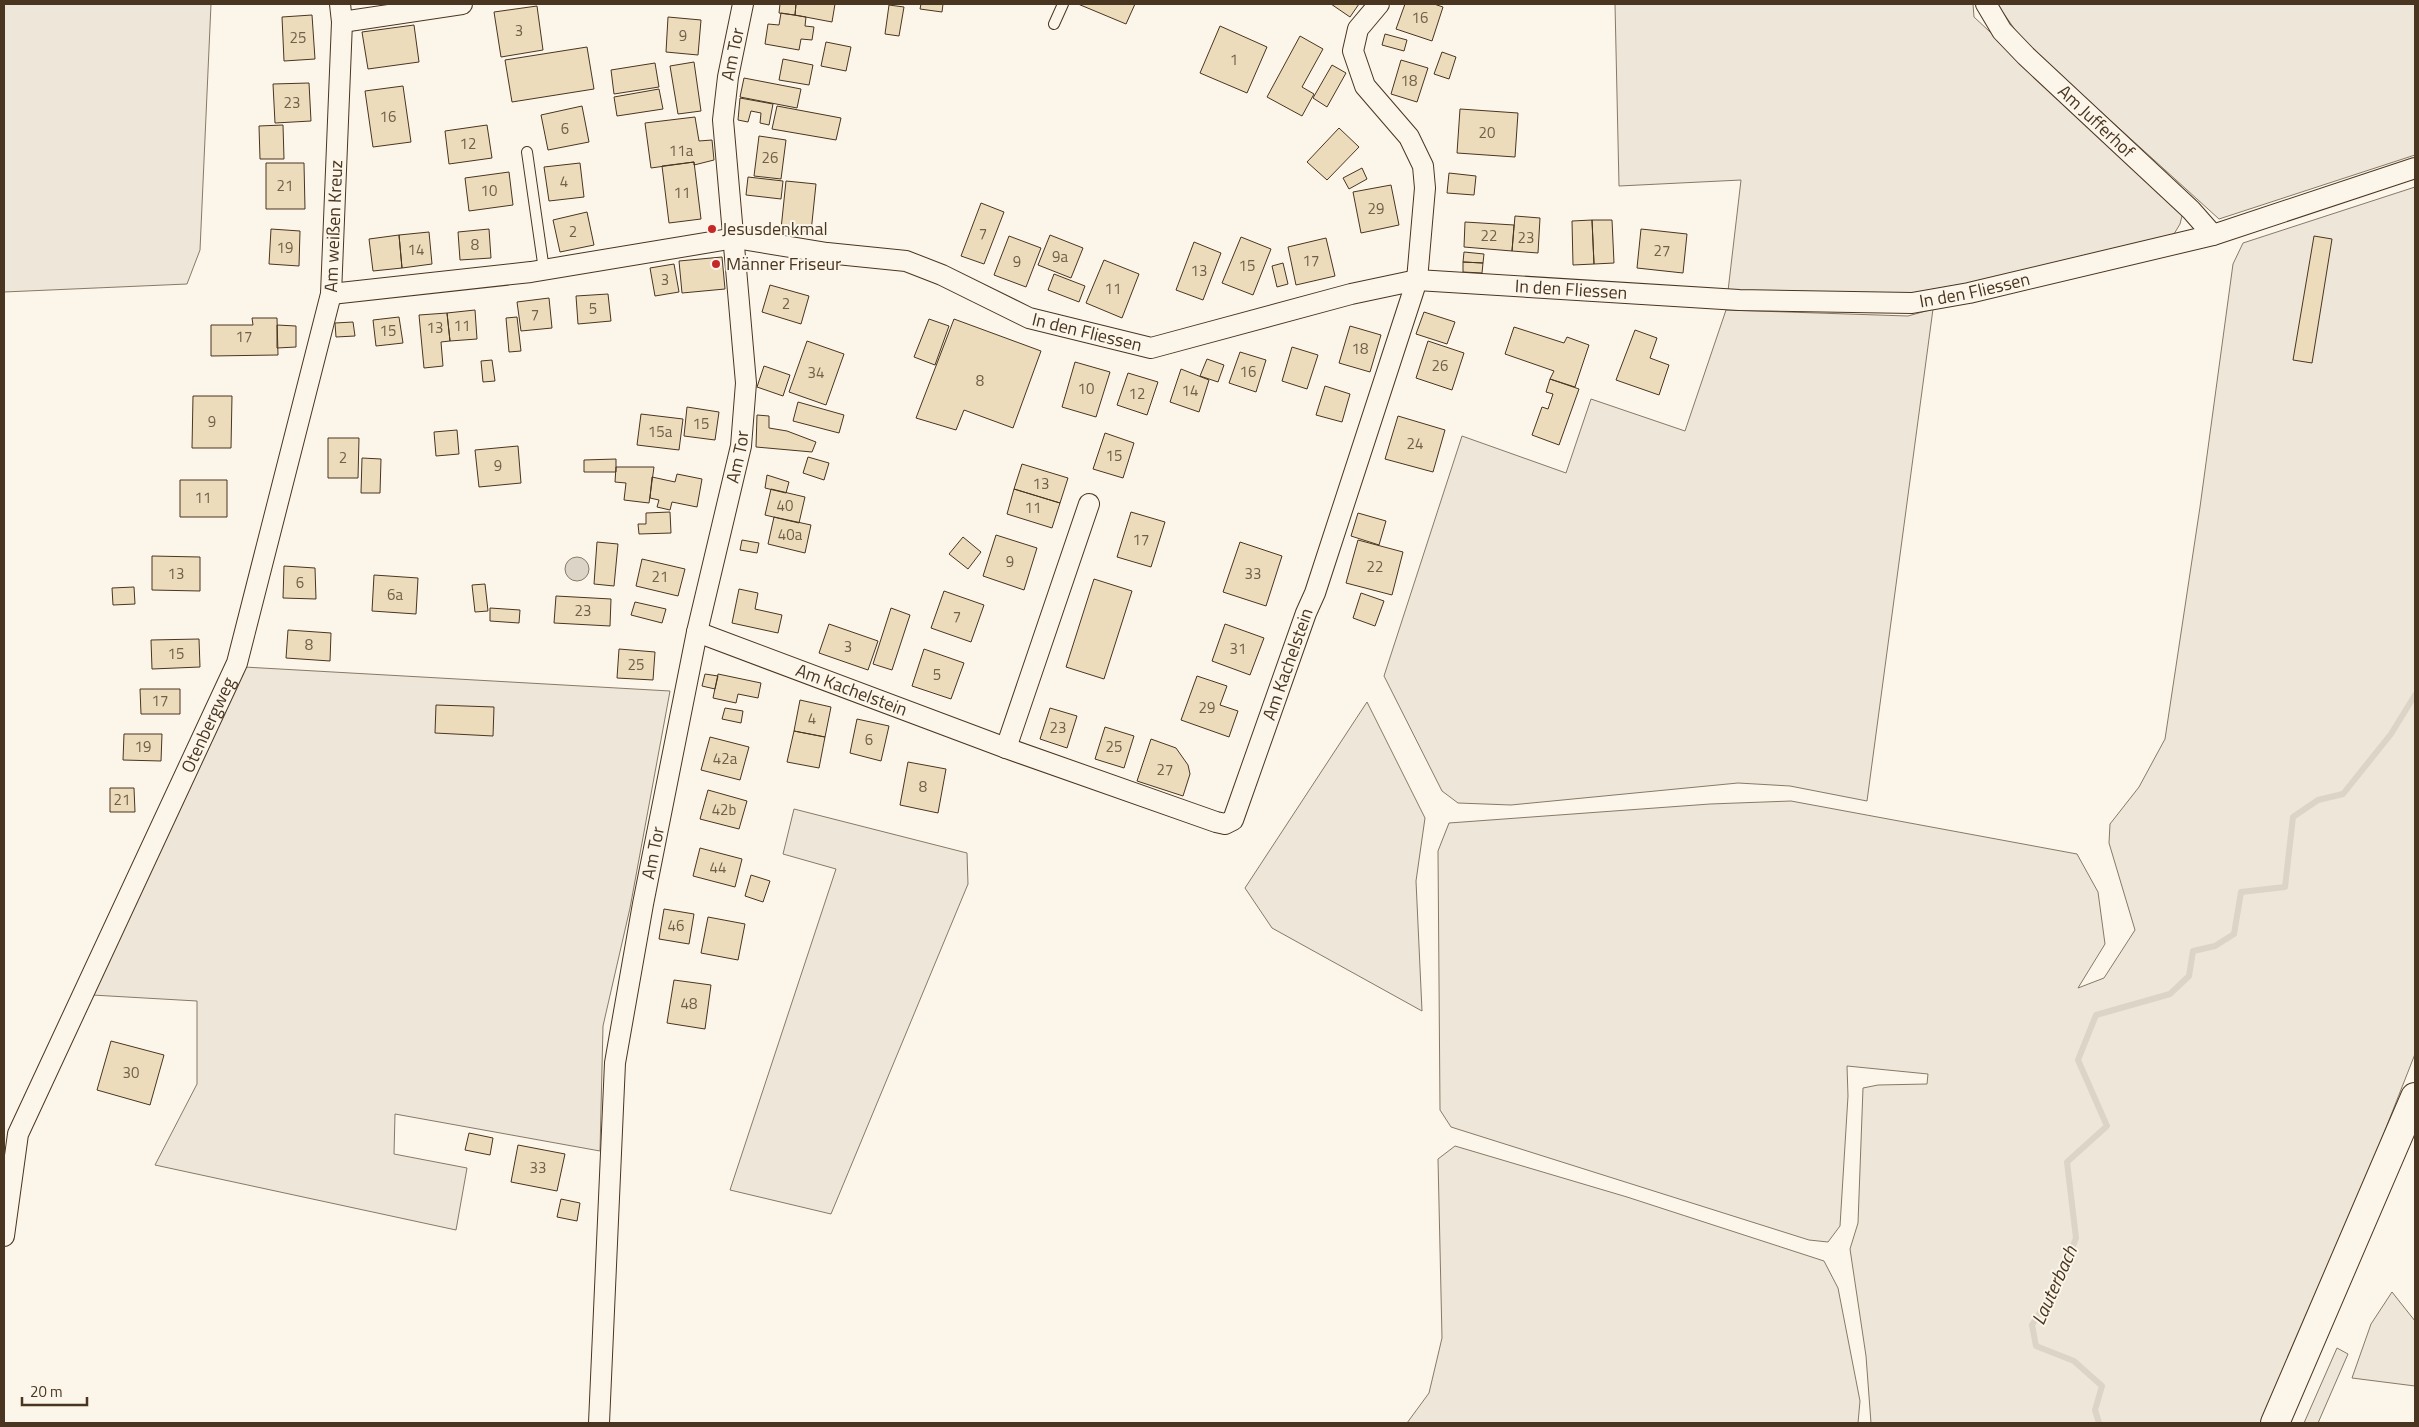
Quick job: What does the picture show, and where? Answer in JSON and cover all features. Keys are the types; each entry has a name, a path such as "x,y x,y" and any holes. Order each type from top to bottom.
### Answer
{"main road":[{"path":"2275,1423 2415,1097"}],"street":[{"path":"341,13 462,4"},
{"name":"Am Tor","path":"598,1423 615,1063 643,904 697,632 741,446 746,383 723,120 728,77 743,4"},
{"path":"1379,4 1358,29 1353,51 1365,86 1409,137 1423,166 1425,188 1417,280"},
{"name":"Am Jufferhof","path":"1986,4 2002,31 2026,56 2191,210 2213,235"},
{"name":"Am weißen Kreuz","path":"341,13 331,294 544,270 734,238"},
{"name":"In den Fliessen","path":"734,238 828,253 906,261 942,275 1029,318 1151,348 1351,294 1417,280 1739,300 1912,303 1969,293 2213,235 2415,168"},
{"name":"Am Kachelstein","path":"697,632 1006,748 1225,824 1233,820 1306,613 1315,593 1417,280"},
{"name":"Otenbergweg","path":"4,1236 18,1134 238,663 331,294"},
{"path":"1006,748 1089,504"}],"lane":[{"path":"1054,24 1063,4"},
{"path":"527,152 544,270"}],"shaded area":[{"path":"4,4 211,4 200,250 187,284 4,292"},
{"path":"1615,4 1973,4 1974,17 2183,212 2180,224 2174,234 1997,278 1906,294 1728,291 1741,180 1619,186"},
{"path":"1997,4 2415,4 2415,155 2219,219 2023,41"},
{"path":"2415,187 2415,1054 2270,1423 1871,1423 1866,1356 1850,1249 1858,1223 1863,1088 1878,1085 1927,1084 1928,1074 1847,1066 1848,1096 1840,1226 1828,1242 1809,1240 1451,1127 1440,1110 1438,851 1449,823 1710,804 1791,801 2077,854 2098,892 2105,944 2078,988 2104,978 2135,930 2109,843 2110,824 2139,787 2165,739 2200,507 2233,264 2243,243"},
{"path":"1933,309 1867,801 1790,786 1738,783 1511,805 1458,803 1442,791 1384,676 1462,436 1566,473 1591,399 1685,431 1726,310 1908,316"},
{"path":"577,557 586,560 589,569 586,578 577,581 568,578 565,569 568,560"},
{"path":"244,667 670,691 630,908 603,1026 600,1151 395,1114 394,1154 467,1168 456,1230 155,1165 197,1084 197,1001 92,995"},
{"path":"1367,702 1425,818 1416,881 1422,1011 1272,928 1245,888"},
{"path":"794,809 967,853 968,884 831,1214 730,1190 836,869 783,854"},
{"path":"1455,1146 1627,1197 1824,1261 1838,1288 1860,1401 1858,1423 1407,1423 1429,1393 1442,1338 1438,1159"},
{"path":"2392,1292 2415,1321 2415,1386 2352,1378 2371,1324"},
{"path":"2337,1348 2348,1354 2318,1423 2304,1423"}],"building":[{"path":"780,4 796,4 795,15 779,13"},
{"path":"796,4 835,4 832,22 795,15"},
{"path":"921,4 943,4 942,12 920,9"},
{"path":"1078,4 1135,4 1126,24"},
{"path":"1331,4 1359,4 1350,17"},
{"path":"1405,4 1434,4 1443,7 1432,41 1396,29"},
{"path":"889,5 904,7 899,36 885,34"},
{"path":"537,6 543,50 501,57 494,12"},
{"path":"781,13 806,17 805,26 814,27 812,40 801,39 799,50 765,44 768,24 779,25"},
{"path":"312,15 315,59 284,61 282,17"},
{"path":"668,17 701,20 698,55 666,52"},
{"path":"414,25 419,62 368,69 362,32"},
{"path":"1220,26 1267,47 1247,93 1200,73"},
{"path":"1385,34 1407,40 1404,51 1382,45"},
{"path":"1300,36 1323,49 1302,87 1314,94 1302,116 1267,97"},
{"path":"826,42 851,47 846,71 821,66"},
{"path":"587,47 594,89 512,102 505,60"},
{"path":"1442,52 1456,57 1449,79 1434,74"},
{"path":"783,59 813,65 809,85 779,80"},
{"path":"1401,60 1428,68 1417,102 1391,94"},
{"path":"694,62 701,111 678,114 670,66"},
{"path":"655,63 659,87 614,94 611,70"},
{"path":"1332,65 1346,73 1327,107 1313,98"},
{"path":"744,78 801,89 797,108 740,97"},
{"path":"309,83 311,121 275,123 273,84"},
{"path":"403,86 411,142 373,147 365,91"},
{"path":"659,89 663,109 617,116 614,97"},
{"path":"740,98 773,104 769,125 760,123 761,113 751,111 748,122 738,120"},
{"path":"582,106 589,142 548,150 541,115"},
{"path":"777,106 841,118 836,140 772,129"},
{"path":"1460,109 1518,113 1515,157 1457,153"},
{"path":"695,117 699,141 712,140 714,160 694,165 694,162 651,168 645,123"},
{"path":"283,125 284,159 260,159 259,126"},
{"path":"487,125 492,158 449,164 445,131"},
{"path":"1339,128 1359,147 1327,180 1307,162"},
{"path":"759,136 786,140 781,179 754,176"},
{"path":"694,162 701,219 669,223 662,166"},
{"path":"266,163 304,163 305,209 266,209"},
{"path":"580,163 584,197 549,201 544,167"},
{"path":"1362,168 1367,179 1349,189 1343,178"},
{"path":"509,172 513,205 469,211 465,178"},
{"path":"1449,173 1476,176 1474,195 1447,193"},
{"path":"748,177 783,181 781,199 746,195"},
{"path":"786,181 816,184 811,232 781,229"},
{"path":"1391,185 1399,225 1361,233 1353,192"},
{"path":"981,203 1004,212 984,264 961,256"},
{"path":"587,212 594,245 560,252 553,220"},
{"path":"1515,216 1540,218 1538,253 1512,251"},
{"path":"1592,220 1612,220 1614,263 1594,264"},
{"path":"1592,220 1594,264 1573,265 1572,221"},
{"path":"1465,222 1514,225 1512,251 1464,247"},
{"path":"271,229 300,231 299,266 269,264"},
{"path":"489,229 491,258 460,260 458,232"},
{"path":"1641,229 1687,234 1683,273 1637,268"},
{"path":"429,232 432,264 402,268 399,235"},
{"path":"399,235 402,268 373,271 369,239"},
{"path":"1050,235 1083,248 1071,278 1038,265"},
{"path":"1009,236 1041,248 1026,287 994,275"},
{"path":"2314,236 2332,239 2312,363 2293,360"},
{"path":"1241,237 1271,249 1253,295 1222,283"},
{"path":"1326,238 1335,276 1296,285 1288,247"},
{"path":"1194,242 1221,253 1203,300 1176,290"},
{"path":"1464,252 1484,254 1483,263 1463,262"},
{"path":"722,257 725,289 682,293 679,261"},
{"path":"1104,260 1139,274 1122,318 1086,303"},
{"path":"1463,262 1483,263 1482,273 1463,272"},
{"path":"1283,263 1288,284 1277,287 1272,266"},
{"path":"674,264 679,292 655,296 650,268"},
{"path":"1054,274 1085,286 1079,302 1048,290"},
{"path":"770,285 809,296 801,324 762,312"},
{"path":"608,294 611,321 578,324 576,296"},
{"path":"549,298 552,328 521,331 517,302"},
{"path":"475,310 477,339 450,341 447,313"},
{"path":"1424,312 1455,322 1447,344 1416,334"},
{"path":"447,313 450,341 441,342 443,366 424,368 419,315"},
{"path":"399,317 403,343 376,346 373,320"},
{"path":"517,317 521,351 509,352 506,318"},
{"path":"252,318 277,318 278,355 211,356 211,325 253,325"},
{"path":"929,319 949,326 935,365 914,357"},
{"path":"954,319 1041,351 1013,428 964,410 956,430 916,418"},
{"path":"353,322 355,336 336,337 335,323"},
{"path":"277,325 296,326 296,347 277,348"},
{"path":"1350,326 1381,335 1370,372 1339,363"},
{"path":"1514,327 1564,343 1567,337 1589,345 1575,387 1550,379 1554,371 1505,354"},
{"path":"1635,330 1657,338 1650,358 1669,365 1659,395 1616,380"},
{"path":"807,341 844,354 826,405 789,392"},
{"path":"1428,341 1464,353 1452,390 1416,378"},
{"path":"1292,347 1318,355 1307,389 1282,381"},
{"path":"1240,352 1266,360 1256,392 1229,383"},
{"path":"1207,359 1224,365 1218,382 1200,376"},
{"path":"492,360 495,381 483,382 481,361"},
{"path":"1075,362 1110,372 1096,417 1062,407"},
{"path":"764,366 790,375 783,396 757,387"},
{"path":"1181,369 1209,380 1199,412 1170,402"},
{"path":"1128,373 1158,382 1147,415 1117,405"},
{"path":"1550,379 1579,389 1559,445 1532,435 1542,407 1548,409 1553,394 1546,392"},
{"path":"1325,386 1350,394 1342,422 1316,415"},
{"path":"193,396 232,396 231,448 192,448"},
{"path":"798,402 844,415 839,433 793,421"},
{"path":"687,407 719,412 715,440 684,436"},
{"path":"641,414 683,419 679,450 637,445"},
{"path":"757,415 769,416 769,428 787,431 816,442 812,452 756,447"},
{"path":"1398,416 1445,430 1433,472 1385,459"},
{"path":"457,430 459,454 436,456 434,432"},
{"path":"1105,433 1134,443 1123,478 1093,469"},
{"path":"328,438 359,438 358,478 328,478"},
{"path":"518,446 521,483 479,487 475,450"},
{"path":"808,457 829,463 824,480 803,473"},
{"path":"362,458 381,459 380,493 361,493"},
{"path":"616,459 616,472 584,472 584,460"},
{"path":"1022,464 1068,478 1060,503 1014,489"},
{"path":"616,467 654,467 649,503 624,500 626,483 615,482"},
{"path":"677,474 702,479 697,507 672,502 670,510 657,507 659,500 650,498 652,477 675,482"},
{"path":"767,475 789,482 786,493 765,488"},
{"path":"180,480 227,480 227,517 180,517"},
{"path":"771,489 805,497 799,523 765,515"},
{"path":"1014,489 1060,503 1052,528 1007,514"},
{"path":"670,512 671,533 639,534 638,524 646,524 646,513"},
{"path":"1131,512 1165,522 1151,567 1117,557"},
{"path":"1358,513 1386,521 1379,545 1351,536"},
{"path":"774,517 811,525 805,553 768,544"},
{"path":"996,535 1037,548 1024,590 983,576"},
{"path":"963,537 981,552 968,569 949,554"},
{"path":"742,540 759,543 757,553 740,550"},
{"path":"1358,540 1403,552 1392,595 1346,583"},
{"path":"597,542 618,544 614,586 594,584"},
{"path":"1240,542 1282,556 1266,606 1223,592"},
{"path":"152,556 200,557 200,591 152,590"},
{"path":"642,559 685,569 678,596 636,586"},
{"path":"284,566 315,568 316,599 283,598"},
{"path":"374,575 418,578 416,614 372,611"},
{"path":"1094,579 1132,591 1104,679 1066,667"},
{"path":"485,584 488,611 475,612 472,585"},
{"path":"134,587 135,604 113,605 112,588"},
{"path":"739,589 758,593 755,609 782,615 778,633 732,623"},
{"path":"944,591 984,605 971,642 931,628"},
{"path":"1361,593 1384,601 1375,626 1353,618"},
{"path":"556,596 611,599 610,626 554,623"},
{"path":"635,602 666,609 662,623 631,615"},
{"path":"490,608 520,610 519,623 490,621"},
{"path":"891,608 910,615 892,670 873,664"},
{"path":"829,624 878,641 868,670 819,653"},
{"path":"1225,624 1264,638 1250,675 1212,661"},
{"path":"288,630 331,633 330,661 286,658"},
{"path":"199,639 200,667 152,669 151,640"},
{"path":"619,649 655,652 653,680 617,678"},
{"path":"924,649 964,663 951,699 912,686"},
{"path":"705,674 718,676 715,689 702,686"},
{"path":"718,674 761,683 758,698 738,694 736,703 713,698"},
{"path":"1197,676 1227,686 1220,705 1238,711 1229,737 1181,720"},
{"path":"140,689 180,689 180,714 141,714"},
{"path":"800,700 831,707 825,737 794,731"},
{"path":"436,705 494,707 493,736 435,733"},
{"path":"725,708 743,711 741,723 722,719"},
{"path":"1050,708 1077,716 1067,748 1040,739"},
{"path":"857,719 889,726 881,761 850,753"},
{"path":"1105,727 1134,736 1124,768 1095,759"},
{"path":"794,731 825,737 819,768 787,762"},
{"path":"124,734 162,734 161,761 123,760"},
{"path":"710,737 749,747 740,780 701,770"},
{"path":"1151,739 1176,748 1188,765 1190,774 1183,796 1137,781"},
{"path":"908,762 946,769 938,813 900,805"},
{"path":"110,788 134,788 135,812 110,812"},
{"path":"708,790 747,801 739,829 700,819"},
{"path":"700,848 742,859 735,887 693,876"},
{"path":"751,875 770,881 763,902 745,896"},
{"path":"664,909 694,914 689,944 659,939"},
{"path":"708,917 745,924 738,960 701,953"},
{"path":"674,980 711,985 705,1029 667,1023"},
{"path":"111,1041 164,1055 150,1105 97,1090"},
{"path":"469,1133 493,1138 490,1155 465,1150"},
{"path":"518,1145 565,1154 557,1191 511,1182"},
{"path":"561,1199 580,1203 577,1221 557,1217"}],"waterway":[{"name":"Lauterbach","path":"2099,1423 2095,1410 2102,1386 2074,1361 2036,1346 2032,1325 2059,1283 2076,1238 2067,1162 2107,1126 2078,1060 2096,1015 2170,994 2189,976 2193,951 2215,946 2234,934 2241,892 2285,887 2293,817 2318,800 2343,794 2391,734 2415,695"}],"place":[{"name":"Jesusdenkmal","path":"712,229"},
{"name":"Männer Friseur","path":"716,264"}]}
